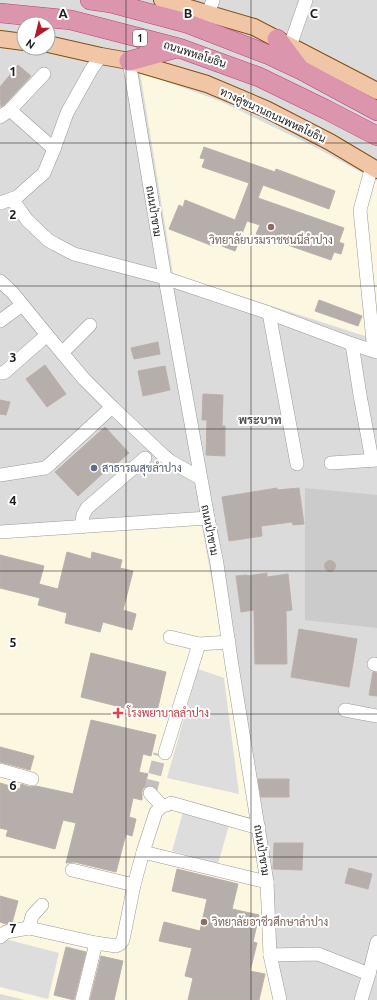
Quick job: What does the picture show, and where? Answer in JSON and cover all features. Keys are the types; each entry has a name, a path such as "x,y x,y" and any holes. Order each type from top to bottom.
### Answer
{"highway":[{"path":"90,0 111,3 186,23 275,57 377,111"},
{"name":"ถนนพหลโยธิน","path":"0,13 71,20 178,48 259,77 377,136"},
{"path":"284,42 299,69"},
{"path":"129,61 178,48"}],"main road":[{"path":"162,0 210,7 284,42 377,91"},
{"path":"0,39 16,41"},
{"name":"ทางคู่ขนานถนนพหลโยธิน","path":"56,46 129,61 207,84 266,110 330,142 374,168"}],"street":[{"path":"284,42 306,0"},
{"path":"101,56 91,70 67,113 44,173 17,197 6,201 48,240 74,254 165,278 375,351 360,210 374,168"},
{"name":"ถนนป่าขาม","path":"129,61 165,278 200,478 217,564 228,642 267,882 270,956 280,1000"},
{"path":"44,74 5,114 54,150"},
{"path":"0,281 12,292 46,336 84,379 112,407 170,461 200,478"},
{"path":"0,322 22,305"},
{"path":"269,313 297,464"},
{"path":"62,353 90,325"},
{"path":"0,373 6,371 46,336"},
{"path":"331,463 374,460 352,344"},
{"path":"0,475 45,468 112,407"},
{"path":"81,527 83,515 87,508 145,458"},
{"path":"0,532 208,518"},
{"path":"170,638 199,644 228,642"},
{"path":"165,752 199,644"},
{"path":"346,710 377,716"},
{"path":"0,770 32,779"},
{"path":"150,793 166,805 259,828"},
{"path":"2,934 29,928 116,946 120,944 123,940 134,886 143,852 156,812 166,805"},
{"path":"143,852 267,882"},
{"path":"72,870 134,886"},
{"path":"29,928 32,916 42,905"},
{"path":"82,1000 96,942"},
{"path":"361,1000 377,942"},
{"path":"270,956 318,954 369,974"}],"shaded area":[{"path":"0,0 377,0 377,1000 0,1000"},
{"name":"วิทยาลัยบรมราชชนนีลำปาง","path":"140,72 220,101 315,147 377,181 377,340 173,274"},
{"path":"305,488 377,495 377,628 305,620"},
{"name":"โรงพยาบาลลำปาง","path":"201,521 267,888 278,1000 25,1000 0,994 0,535"},
{"path":"198,669 224,678 239,794 167,778"},
{"path":"183,812 229,825 218,864 172,851"},
{"path":"1,938 59,953 48,999 0,987"}],"building":[{"path":"18,65 31,76 1,107 0,87"},
{"path":"204,147 275,172 276,169 335,191 329,209 263,185 258,198 344,228 339,242 344,244 341,254 334,252 331,260 256,234 260,225 247,221 235,251 214,243 213,246 169,229 179,205 183,207 185,200 235,220 249,183 202,167 205,159 200,158"},
{"path":"319,300 362,316 358,326 315,311"},
{"path":"158,342 160,354 134,359 131,348"},
{"path":"45,365 66,394 47,407 26,379"},
{"path":"165,366 170,390 143,396 138,371"},
{"path":"203,394 223,395 222,426 225,426 225,456 206,455 207,420 202,420"},
{"path":"0,400 10,402 6,415 0,414"},
{"path":"105,427 129,453 113,467 112,465 78,496 55,472"},
{"path":"277,488 277,490 299,488 304,524 293,525 292,522 261,526 262,536 229,541 222,497"},
{"path":"67,552 91,559 92,552 122,560 120,568 133,571 123,610 136,614 132,630 103,622 100,632 65,623 67,613 38,605 40,598 0,588 0,555 44,566 39,584 58,589"},
{"path":"330,560 334,562 336,566 334,570 330,572 326,570 324,566 326,562"},
{"path":"267,573 267,577 288,574 292,610 286,611 287,664 255,664 254,610 241,612 236,576"},
{"path":"299,629 357,639 349,687 291,677"},
{"path":"91,653 166,672 156,716 81,697"},
{"path":"373,672 377,673 377,696 369,695"},
{"path":"91,720 156,735 151,756 143,754 139,772 148,774 146,780 153,782 152,785 144,787 142,791 142,800 133,798 129,817 136,819 132,836 126,834 116,872 74,862 66,863 76,823 63,820 55,849 6,836 8,830 0,828 0,783 20,789 21,784 30,787 36,786 73,794"},
{"path":"0,747 34,756 30,770 0,762"},
{"path":"258,779 289,779 289,797 261,797"},
{"path":"274,843 303,843 302,870 273,869"},
{"path":"349,868 372,874 368,889 345,883"},
{"path":"177,869 238,884 232,909 259,915 253,942 257,943 250,971 265,974 259,1000 188,1000 193,978 185,976 192,948 159,941 164,922 200,931 207,899 172,891"},
{"path":"0,896 18,901 12,923 6,924 0,922"},
{"path":"66,947 86,952 74,1000 54,995"},
{"path":"101,956 123,961 114,1000 90,1000"}],"tunnel":[{"path":"150,793 160,754"}],"place":[{"name":"วิทยาลัยบรมราชชนนีลำปาง","path":"271,227"},
{"name":"สาธารณสุขลำปาง","path":"94,468"},
{"name":"โรงพยาบาลลำปาง","path":"118,713"},
{"name":"วิทยาลัยอาชีวศึกษาลำปาง","path":"204,922"}],"district":[{"name":"พระบาท","path":"260,420"}]}
